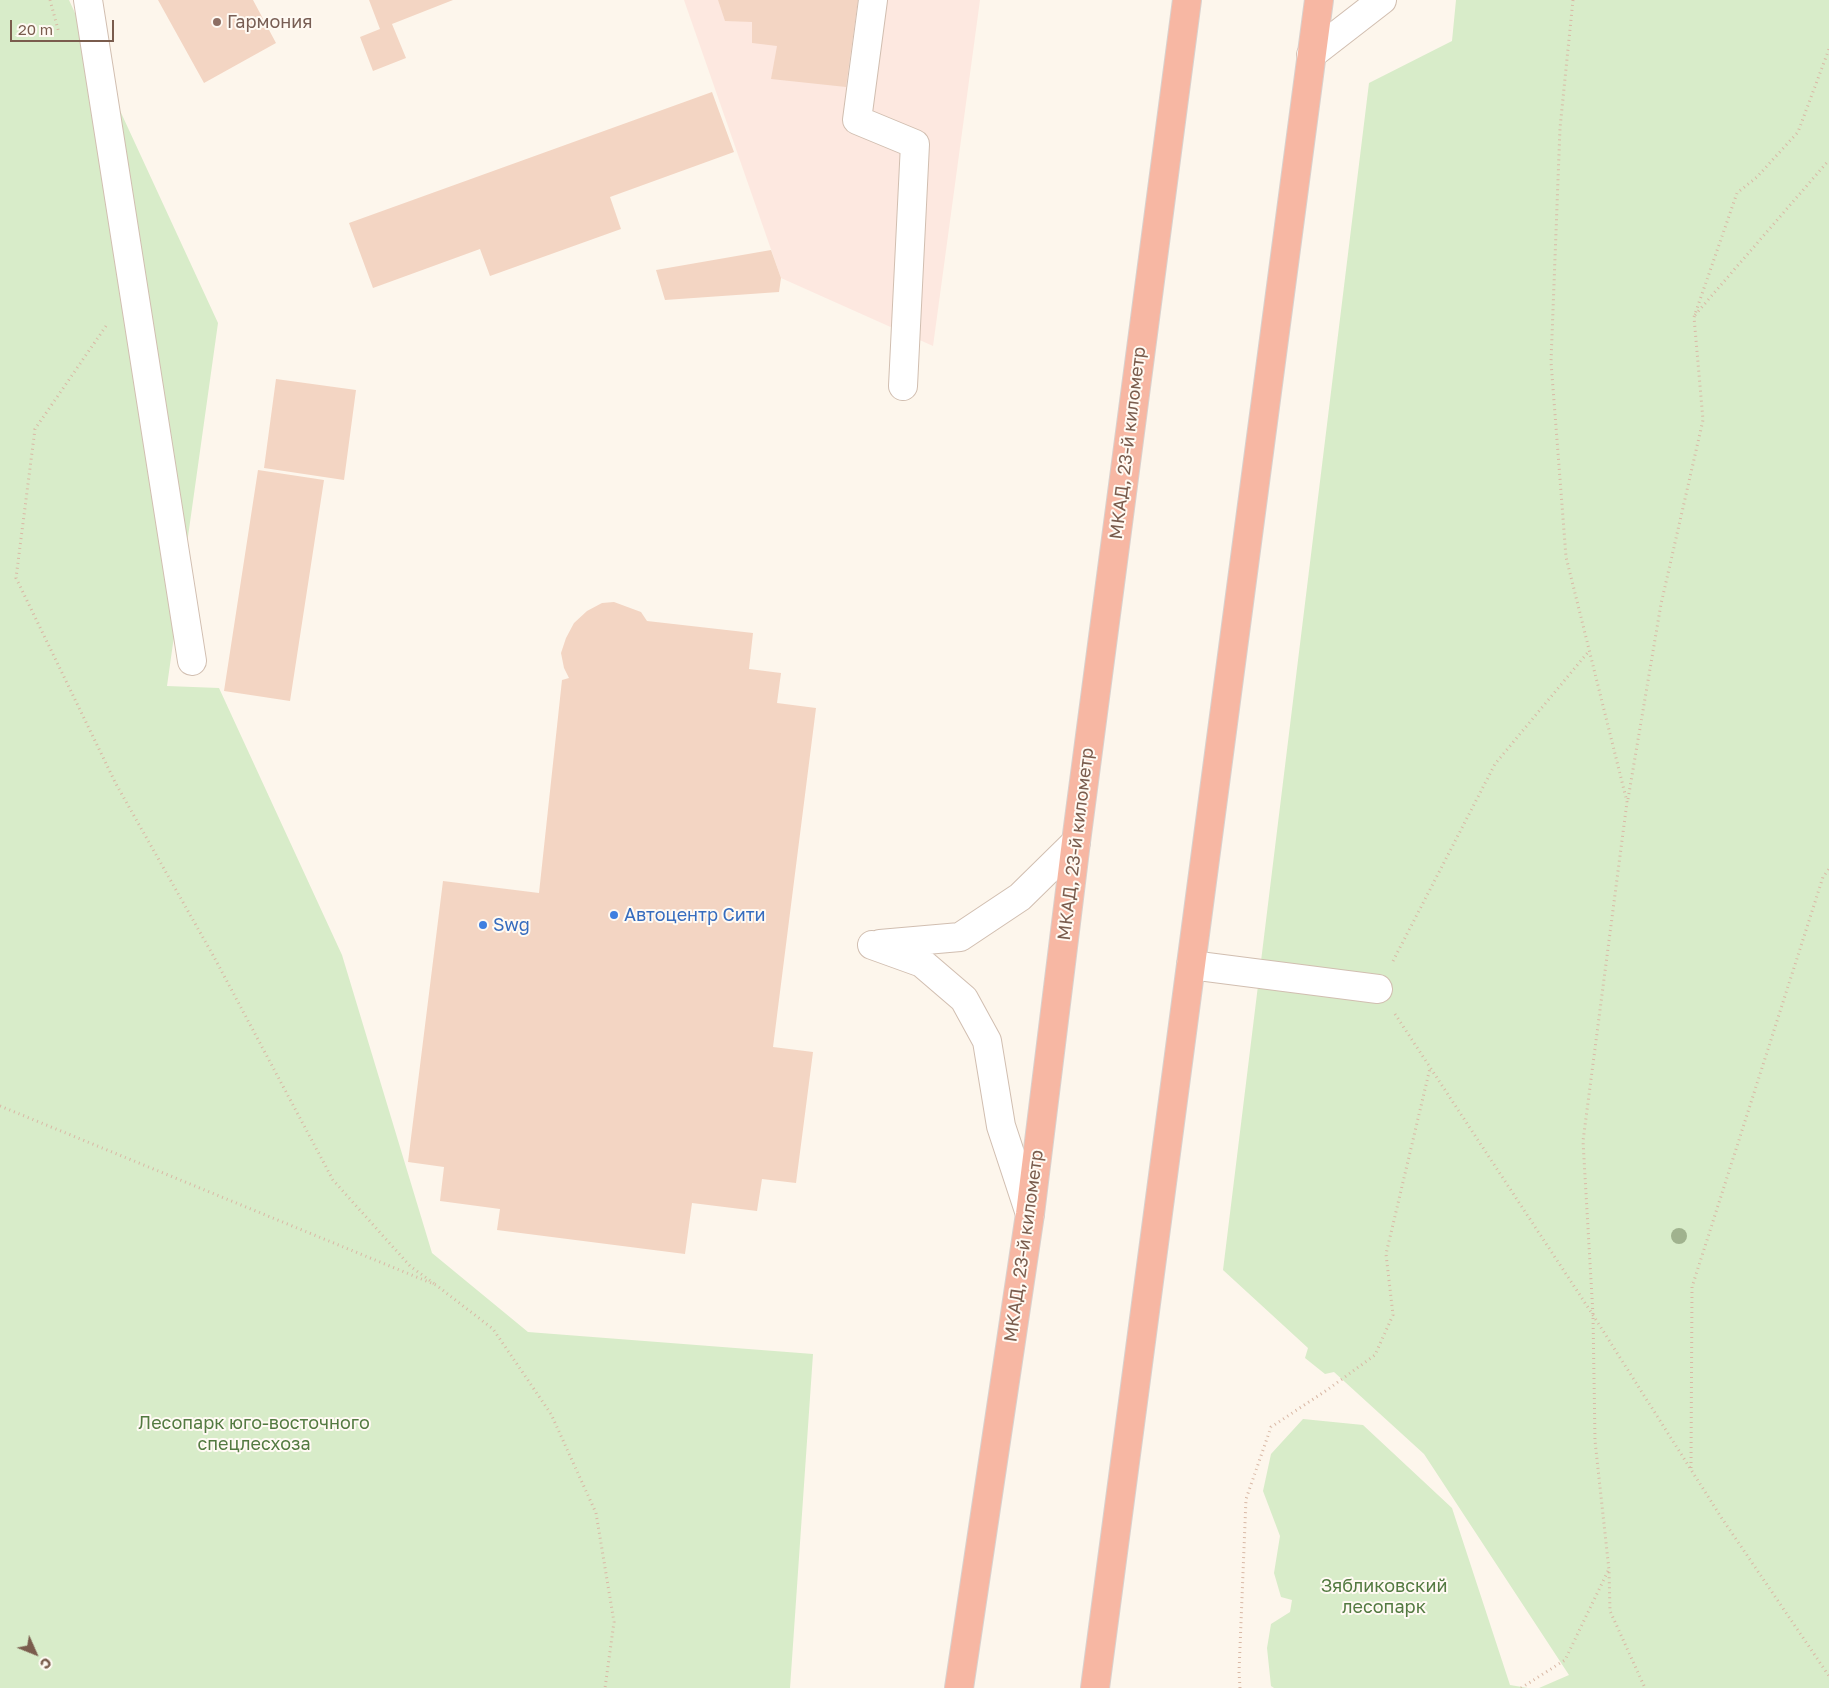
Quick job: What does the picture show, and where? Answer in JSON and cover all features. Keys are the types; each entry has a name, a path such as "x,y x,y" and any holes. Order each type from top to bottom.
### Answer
{"highway":[{"name":"МКАД, 23-й километр","path":"959,1688 1030,1214 1076,842 1187,0"},
{"path":"1095,1688 1319,0"}],"lane":[{"path":"88,0 192,661"},
{"path":"873,0 857,120 915,144 903,386"},
{"path":"1311,55 1382,0"},
{"path":"1030,1214 1001,1126 987,1041 964,999 922,963 872,945 960,937 1020,897 1076,842"},
{"path":"1191,965 1378,989"}],"path":[{"path":"50,0 60,37"},
{"path":"1573,0 1560,128 1551,362 1566,558 1628,802"},
{"path":"1644,1688 1610,1611 1609,1570 1595,1441 1593,1315 1583,1140 1628,802 1660,604 1704,420 1694,317 1736,193 1757,177 1798,132 1829,49"},
{"path":"1694,317 1829,160"},
{"path":"107,325 34,429 16,578 116,784 214,957 334,1180 410,1266 494,1329 552,1414 596,1513 614,1622 605,1688"},
{"path":"1590,651 1495,764 1378,989 1593,1315 1721,1517 1829,1676"},
{"path":"1691,1470 1692,1287 1823,877 1829,869"},
{"path":"1240,1688 1239,1672 1246,1499 1271,1427 1375,1355 1392,1315 1386,1254 1430,1068"},
{"path":"0,1106 436,1285"},
{"path":"1521,1688 1565,1660 1609,1570"}],"shaded area":[{"path":"684,0 980,0 933,346 781,278"}],"green space":[{"name":"Лесопарк юго-восточного спецлесхоза","path":"0,0 69,0 218,323 167,686 219,688 342,955 432,1253 528,1332 813,1354 790,1688 0,1688"},
{"path":"1456,0 1829,0 1829,1688 1539,1688 1569,1675 1424,1454 1334,1372 1325,1374 1305,1358 1308,1348 1223,1270 1369,83 1452,41"},
{"name":"Зябликовский лесопарк","path":"1303,1419 1363,1425 1452,1508 1510,1685 1528,1688 1274,1688 1271,1686 1267,1648 1271,1624 1290,1612 1292,1600 1281,1597 1274,1573 1280,1536 1263,1491 1271,1454"}],"building":[{"name":"Гармония","path":"158,0 253,0 276,43 204,83"},
{"path":"369,0 453,0 392,24 406,58 373,71 360,37 380,29"},
{"path":"718,0 858,0 846,87 771,79 777,46 752,43 752,22 725,21"},
{"path":"712,92 734,152 610,197 621,229 490,276 480,249 373,288 349,223"},
{"path":"771,250 781,278 779,292 665,300 656,270"},
{"path":"276,379 356,390 344,480 264,468"},
{"path":"258,470 324,480 290,701 224,691"},
{"name":"Автоцентр Сити","path":"614,602 641,612 647,621 753,633 749,669 781,673 777,703 816,708 773,1047 813,1052 796,1183 762,1179 757,1211 692,1203 685,1254 497,1230 500,1209 440,1201 444,1167 408,1162 443,881 539,893 562,680 569,678 564,668 561,653 574,623 587,611 602,603"}],"place":[{"name":"Гармония","path":"217,22"},
{"name":"Автоцентр Сити","path":"614,915"},
{"name":"Swg","path":"483,925"}]}
